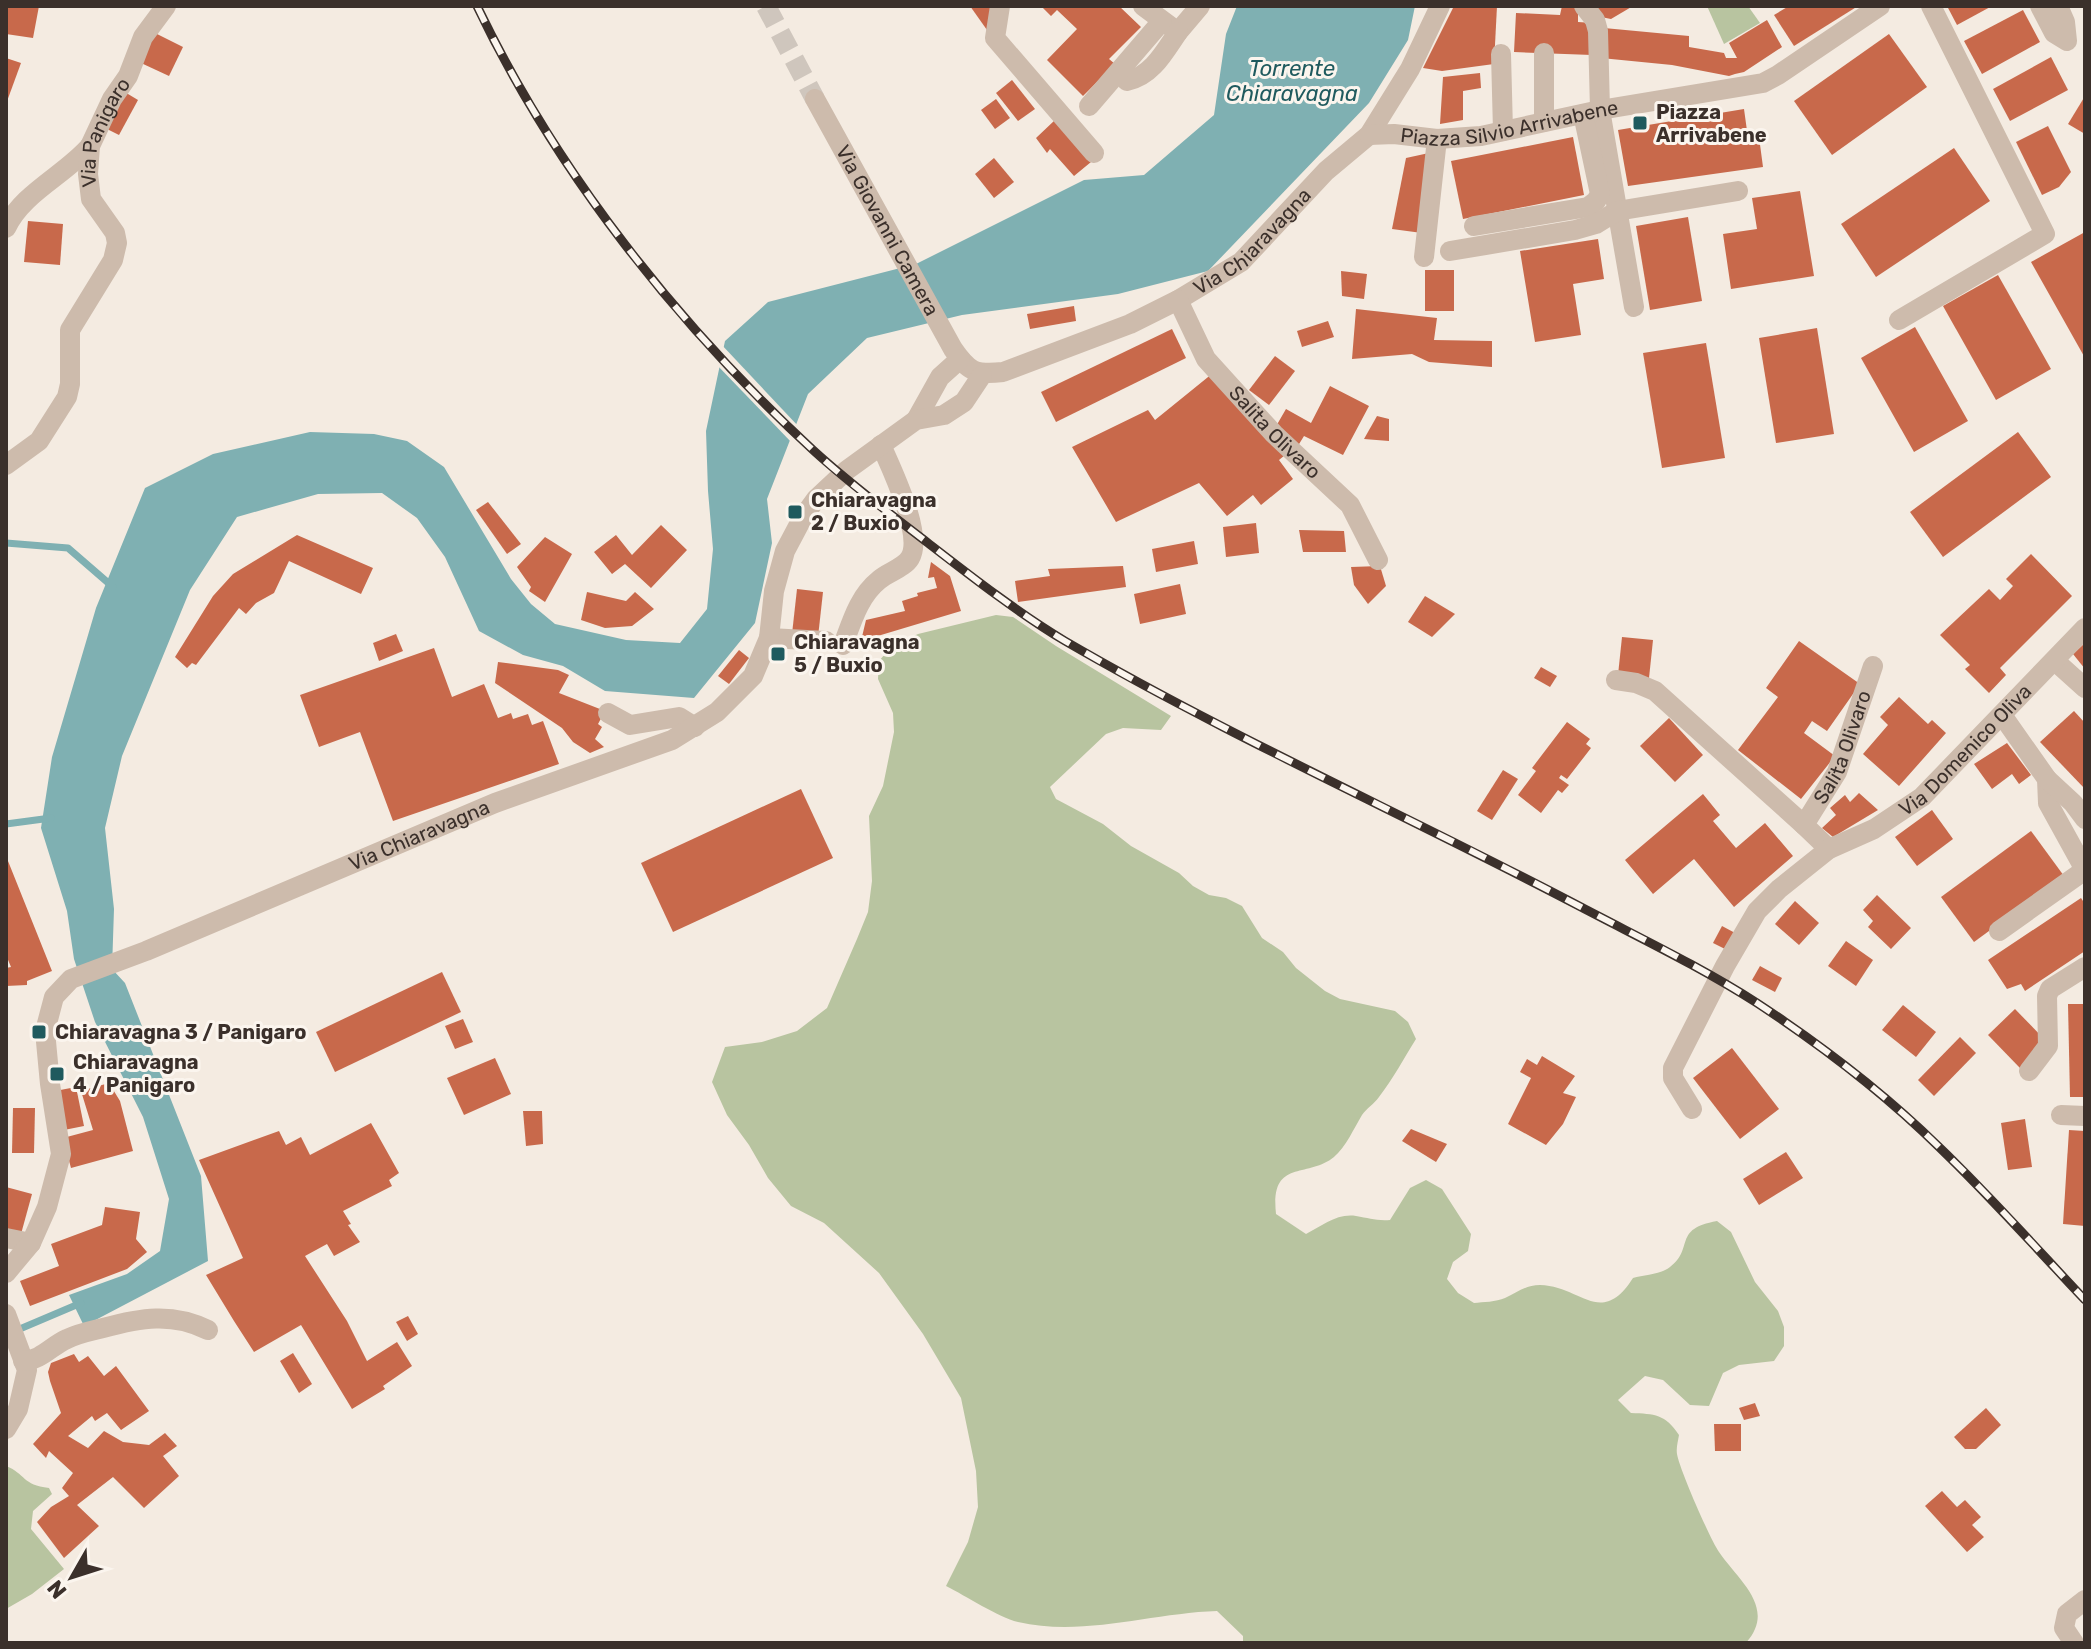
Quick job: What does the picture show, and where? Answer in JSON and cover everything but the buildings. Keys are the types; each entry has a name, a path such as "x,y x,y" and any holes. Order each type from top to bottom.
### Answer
{"street":[{"name":"Via Panigaro","path":"6,465 39,441 67,397 70,384 70,330 115,251 115,233 91,199 88,174 90,146 112,99 128,76 143,37 166,6"},
{"path":"1000,6 993,32 995,38 1094,153"},
{"path":"1143,6 1170,26"},
{"path":"1089,106 1170,26 1200,6"},
{"name":"Via Chiaravagna","path":"916,420 944,415 964,402 982,375 1026,366 1130,324 1178,300 1241,262 1326,171 1369,135 1410,69 1440,6"},
{"path":"1474,226 1588,207 1600,194 1592,112 1598,31 1595,20 1584,6"},
{"name":"Piazza Silvio Arrivabene","path":"1369,135 1394,134 1437,139 1481,136 1592,112 1744,87 1778,75 1880,6"},
{"path":"1899,320 2045,234 1931,6"},
{"path":"2040,6 2054,33 2067,41 2065,22 2058,6"},
{"path":"1127,81 1152,67 1170,26"},
{"path":"1544,53 1544,122"},
{"path":"1501,54 1503,131"},
{"name":"Via Giovanni Camera","path":"815,99 946,339 960,359"},
{"path":"1592,112 1617,211 1634,307"},
{"path":"1424,257 1437,139"},
{"path":"9,222 90,146"},
{"path":"1450,251 1575,230 1596,224 1617,211 1738,191"},
{"name":"Salita Olivaro","path":"1178,300 1206,359 1274,434 1350,505 1378,560"},
{"path":"960,359 970,370 982,375"},
{"name":"Via Chiaravagna","path":"6,1273 31,1243 47,1207 61,1154 45,1031 54,997 71,979 128,958 495,803 672,740 717,712 753,676 769,638 779,569 803,517 829,484 916,420 940,377 960,359"},
{"path":"769,638 834,643 862,598 879,580 909,560 914,544 903,499 881,445"},
{"name":"Via Domenico Oliva","path":"1692,1109 1673,1078 1673,1068 1757,911 1829,849 1874,829 1922,797 2085,628"},
{"path":"2055,661 2085,688"},
{"name":"Salita Olivaro","path":"1804,825 1837,772 1873,666"},
{"name":"Salita Olivaro","path":"1616,680 1636,683 1655,691 1829,849"},
{"path":"608,713 630,725 679,717 695,727"},
{"path":"2002,715 2047,779 2085,819"},
{"path":"1999,931 2085,870 2048,803 2047,779"},
{"path":"2029,1071 2048,1046 2047,996 2050,989 2085,967"},
{"path":"2061,1115 2085,1116"},
{"path":"6,1238 31,1243"},
{"path":"6,1314 27,1370 18,1409 6,1429"},
{"path":"23,1361 40,1357 75,1335 130,1321 175,1318 208,1330"},
{"path":"2074,1643 2064,1628 2067,1614 2085,1600"}],"green space":[{"path":"1707,6 1748,6 1760,23 1724,44"},
{"path":"996,615 1013,617 1171,716 1161,730 1123,728 1106,734 1050,787 1056,799 1103,824 1131,846 1179,873 1193,886 1242,906 1262,938 1283,952 1296,968 1325,991 1340,999 1395,1011 1408,1022 1416,1039 1389,1083 1362,1115 1338,1153 1324,1163 1285,1177 1276,1196 1276,1214 1306,1234 1342,1216 1390,1220 1410,1188 1426,1180 1442,1189 1471,1234 1468,1251 1453,1262 1447,1279 1458,1293 1474,1303 1501,1299 1535,1285 1554,1287 1590,1301 1611,1300 1633,1278 1670,1267 1682,1253 1694,1229 1717,1221 1731,1232 1755,1282 1778,1311 1784,1327 1784,1346 1774,1361 1739,1365 1723,1373 1709,1406 1690,1405 1663,1380 1645,1376 1618,1400 1631,1413 1664,1419 1679,1435 1679,1462 1702,1519 1719,1552 1745,1584 1756,1606 1758,1618 1755,1630 1746,1643 1243,1643 1243,1636 1217,1611 1092,1626 1043,1626 1010,1619 946,1586 968,1542 978,1507 976,1471 961,1398 923,1334 879,1273 824,1223 791,1206 768,1178 727,1115 712,1082 725,1047 762,1042 797,1031 827,1008 868,912 872,881 869,816 883,786 894,732 893,713 878,679 879,661 891,647 918,634"},
{"path":"6,1466 29,1482 49,1488 52,1494 33,1511 31,1529 64,1569 32,1594 6,1609"}],"water":[{"name":"Torrente Chiaravagna","path":"1237,6 1415,6 1408,40 1369,103 1208,271 1118,294 962,315 867,338 808,394 767,499 772,543 755,623 694,698 605,691 563,666 523,655 479,631 445,557 417,518 382,493 318,494 237,517 190,590 122,756 105,828 114,909 112,969 125,983 201,1176 208,1261 84,1326 69,1295 127,1274 160,1251 169,1199 143,1117 95,1022 74,959 67,911 41,828 52,757 96,608 145,488 213,454 310,432 374,434 407,441 444,467 511,579 531,604 555,624 626,640 680,643 707,609 713,549 706,431 725,341 768,302 916,264 1084,180 1144,175 1214,115 1226,34"}],"pier":[{"path":"720,343 799,427 793,444 716,364"}],"waterway":[{"path":"6,543 68,548 113,587"},
{"path":"6,824 51,818"},
{"name":"Torrente Chiaravagna","path":"15,1331 81,1303"}],"tunnel":[{"path":"766,6 815,99"}],"railway":[{"path":"477,6 544,128 624,244 668,299 763,402 855,486 995,594 1065,641 1192,711 1670,953 1757,1003 1852,1071 1918,1127 1977,1184 2085,1300"}],"place":[{"name":"Piazza Arrivabene","path":"1640,123"},
{"name":"Chiaravagna 2 / Buxio","path":"795,512"},
{"name":"Chiaravagna 5 / Buxio","path":"778,654"},
{"name":"Chiaravagna 3 / Panigaro","path":"39,1032"},
{"name":"Chiaravagna 4 / Panigaro","path":"57,1074"}]}
